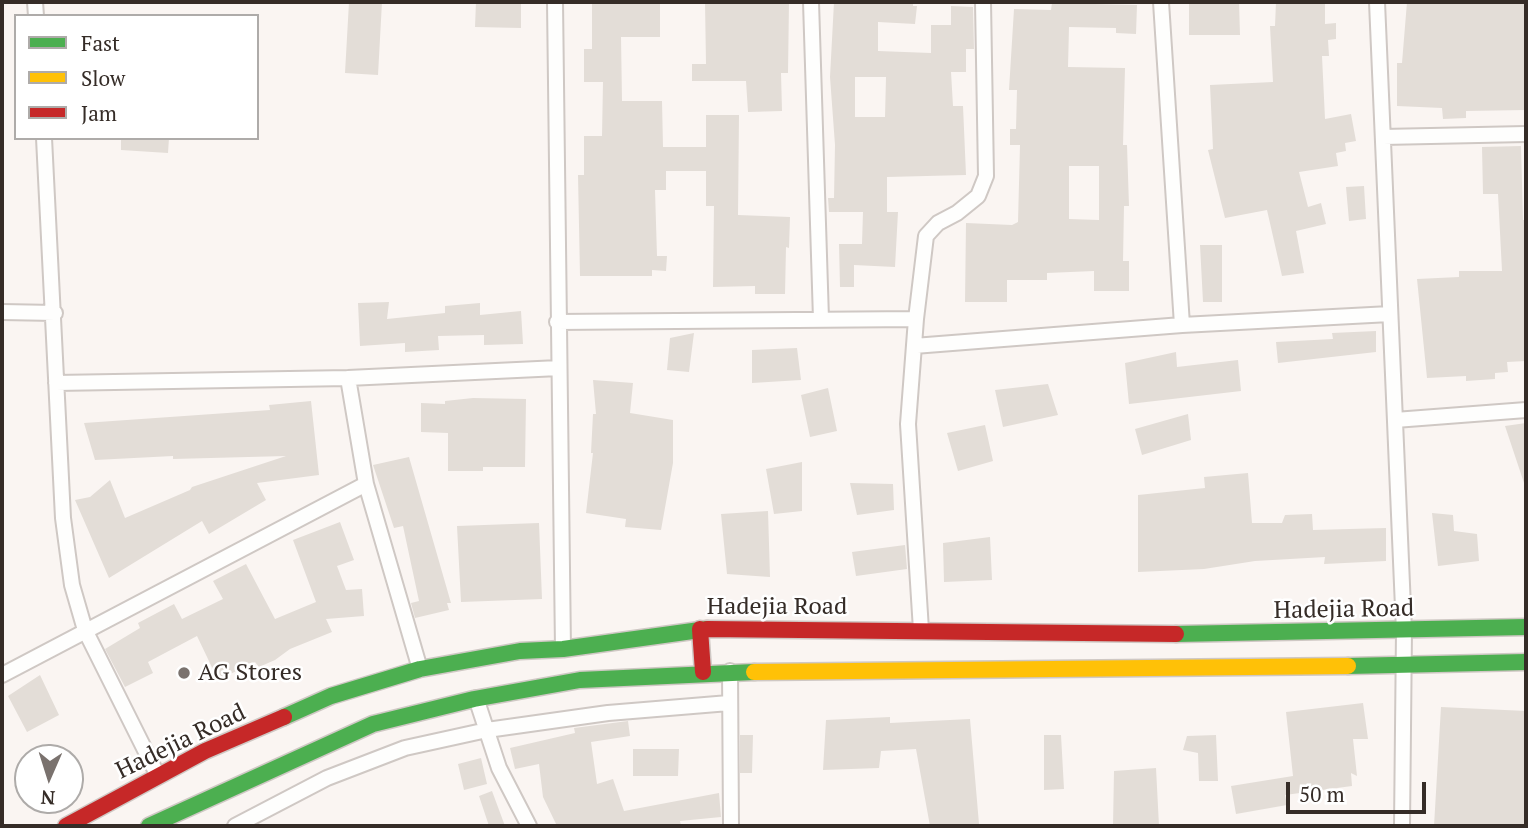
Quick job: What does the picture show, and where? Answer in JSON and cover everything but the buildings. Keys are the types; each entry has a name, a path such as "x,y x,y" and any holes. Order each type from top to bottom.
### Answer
{"main road":[{"name":"Hadejia Road","path":"66,826 205,751 331,696 420,669 520,651 563,649 700,629 1212,634 1526,627"},
{"path":"700,629 703,672"},
{"path":"149,826 317,747 373,724 476,698 580,680 730,671 1404,666 1526,662"}],"street":[{"path":"555,2 563,649"},
{"path":"811,2 821,318"},
{"path":"921,630 908,424 916,319 926,236 938,223 957,213 978,196 986,176 983,2"},
{"path":"1161,2 1182,325"},
{"path":"1377,2 1404,631 1402,826"},
{"path":"1383,137 1526,134"},
{"path":"44,140 55,313 63,518 72,585 85,631 158,776"},
{"path":"2,312 55,313"},
{"path":"914,346 1182,325 1390,314"},
{"path":"557,322 916,319"},
{"path":"56,383 348,378 559,368"},
{"path":"348,378 366,484 420,669"},
{"path":"1395,420 1526,410"},
{"path":"2,675 366,484"},
{"path":"730,671 731,826"},
{"path":"476,698 499,768 529,826"},
{"path":"235,826 327,778 405,748 487,730 608,713 729,703"}],"traffic: fast":[{"path":"1176,634 1526,627"},
{"path":"284,717 331,696 420,669 520,651 563,649 707,629"},
{"path":"1348,666 1526,662"},
{"path":"149,826 373,724 474,699 580,680 754,672"}],"traffic: slow":[{"path":"754,672 1348,666"}],"traffic: jam":[{"path":"700,629 703,672"},
{"path":"707,629 1176,634"},
{"path":"66,826 205,751 284,717"}],"place":[{"name":"AG Stores","path":"184,673"}]}
